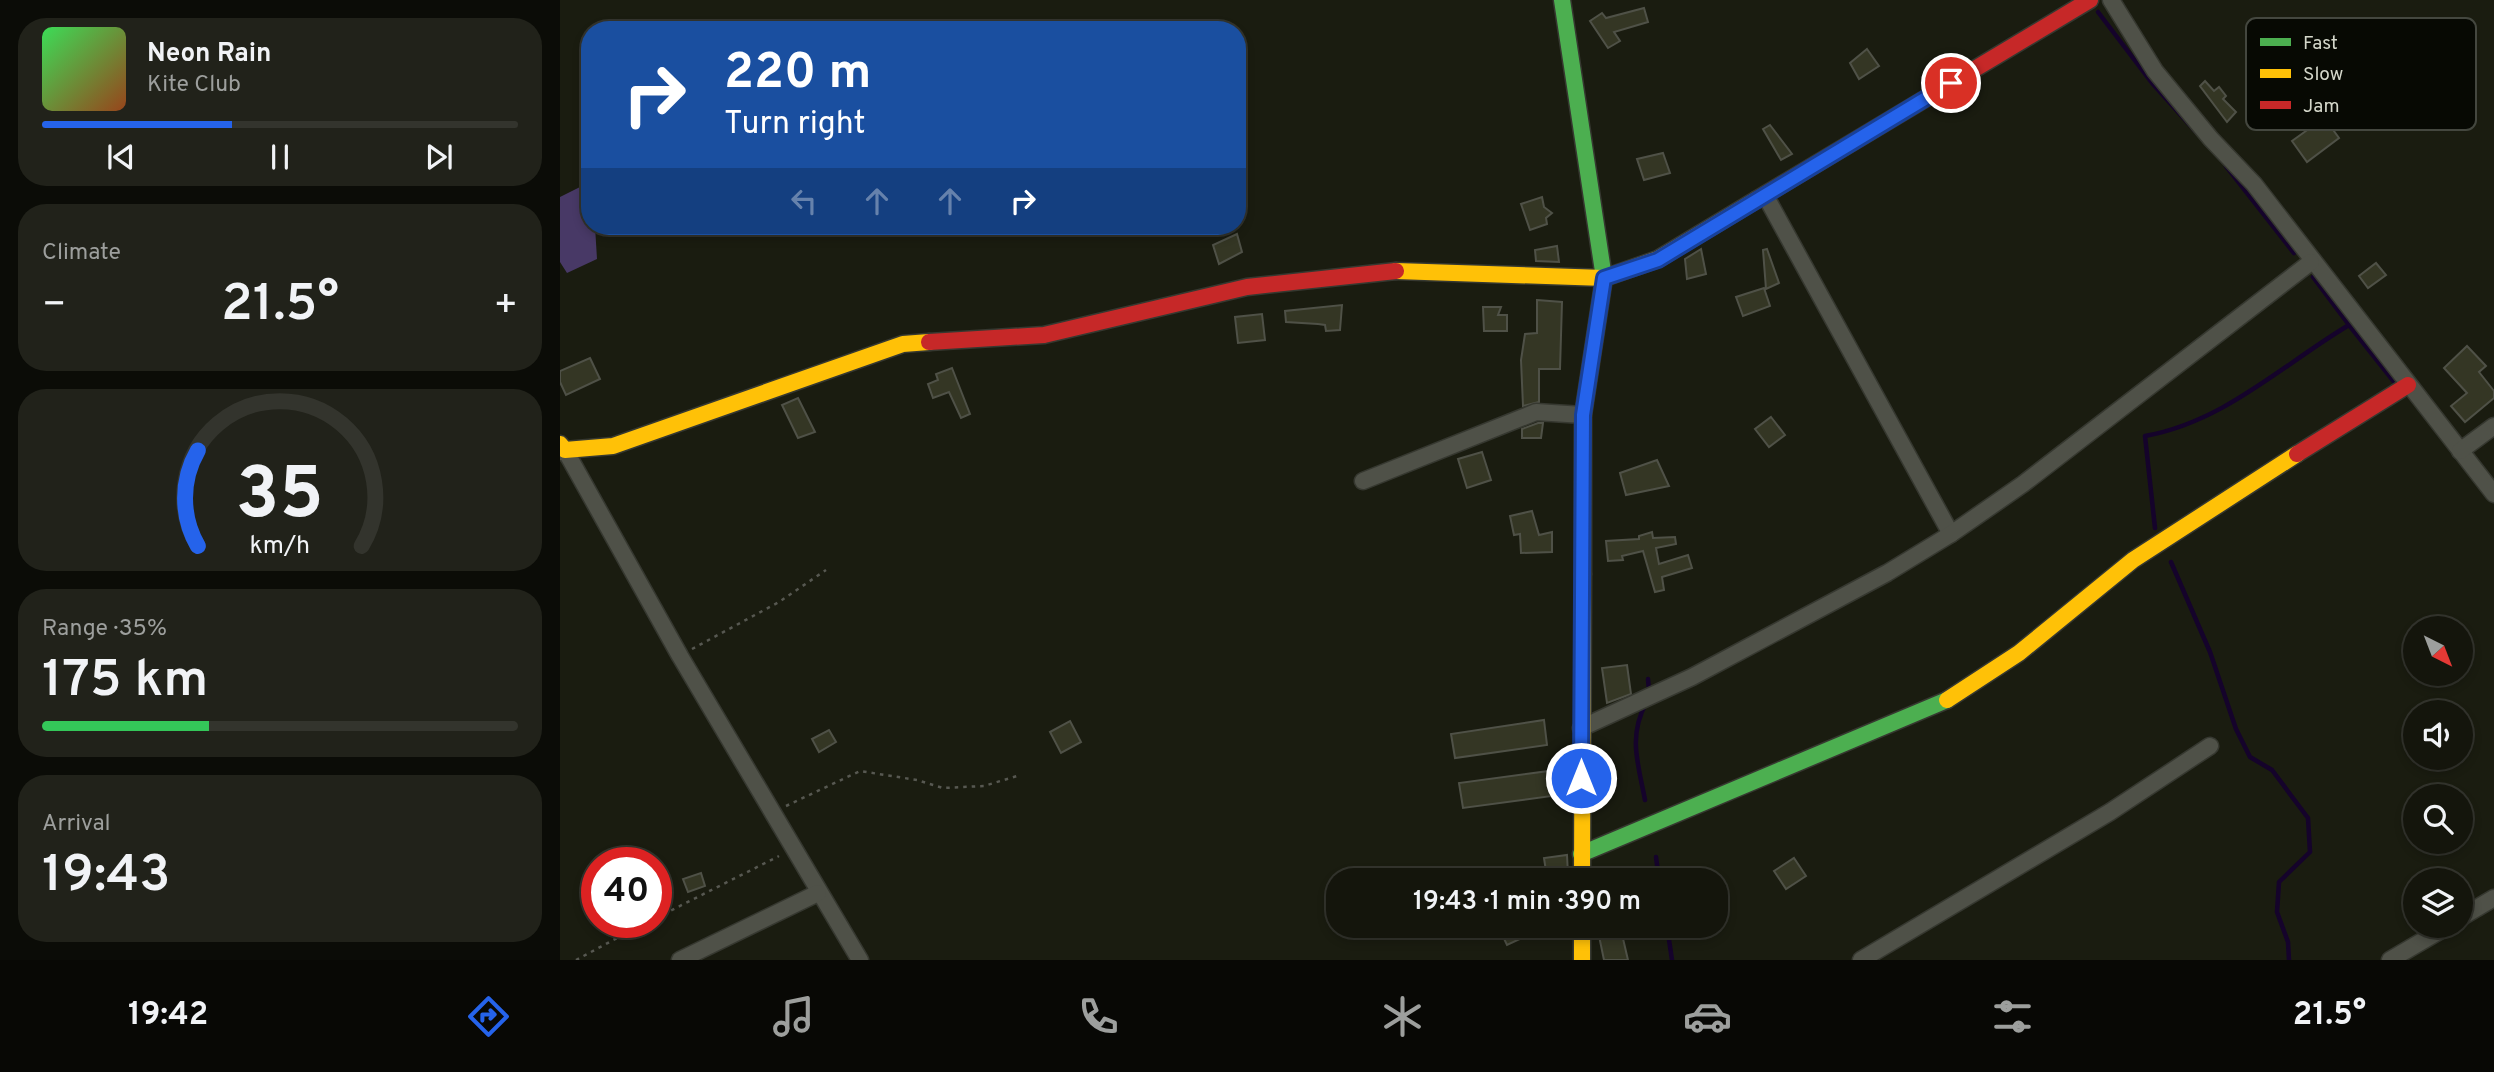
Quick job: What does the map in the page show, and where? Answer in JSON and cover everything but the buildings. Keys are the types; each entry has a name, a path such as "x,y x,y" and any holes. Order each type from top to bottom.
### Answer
{"street":[{"path":"1562,0 1604,278 1583,415 1581,868"},
{"path":"860,960 818,893 775,814 680,656 562,449 613,446 903,344 1044,335 1247,287 1406,270 1604,278 1658,260 2090,0"},
{"path":"2111,0 2155,71 2211,139 2254,184 2311,262 2494,494"},
{"path":"1765,195 1951,534"},
{"path":"1581,727 1621,712 1692,677 1887,573 1951,534 2023,484 2311,262"},
{"path":"1581,854 1947,701 2019,653 2133,560 2198,515 2408,385"},
{"path":"1363,481 1511,419 1536,412 1583,415"},
{"path":"2460,451 2494,426"},
{"path":"1861,960 2110,812 2210,746"},
{"path":"680,960 818,893"},
{"path":"2473,910 2494,898"},
{"path":"1582,938 1582,960"},
{"path":"2390,960 2428,938"}],"path":[{"path":"680,656 779,602 826,570"},
{"path":"775,814 802,796 860,771 916,780 943,788 984,786 1017,776"},
{"path":"672,910 794,848"},
{"path":"576,960 617,938"}],"shaded area":[{"path":"581,186 581,235 596,235 597,259 567,273 560,262 560,197"}],"waterway":[{"path":"2098,12 2152,83 2197,133"},
{"path":"2226,166 2294,253"},
{"path":"2155,528 2145,436 2174,429 2227,405 2349,325 2313,277"},
{"path":"2349,325 2395,383"},
{"path":"2171,562 2210,652 2236,729 2250,757 2272,770 2308,818 2310,852 2279,882 2277,912 2288,942 2289,960"},
{"path":"1648,679 1649,691"},
{"path":"1645,800 1637,762 1636,739 1637,727 1646,703"},
{"path":"1656,857 1657,868"},
{"path":"1669,938 1672,960"}],"traffic: fast":[{"path":"1562,0 1604,278 1583,415 1583,574"},
{"path":"1581,854 1947,700"}],"traffic: slow":[{"path":"1396,271 1604,278 1658,259 1756,200"},
{"path":"560,444 565,450 613,446 903,344 929,342"},
{"path":"1947,700 2019,653 2133,560 2297,454"},
{"path":"1582,868 1583,574"},
{"path":"1582,938 1582,960"}],"traffic: jam":[{"path":"1756,200 2090,0"},
{"path":"929,342 1044,335 1247,287 1396,271"},
{"path":"2297,454 2408,385"}],"route":[{"path":"1581,778 1583,415 1604,278 1658,260 1951,83"}]}
